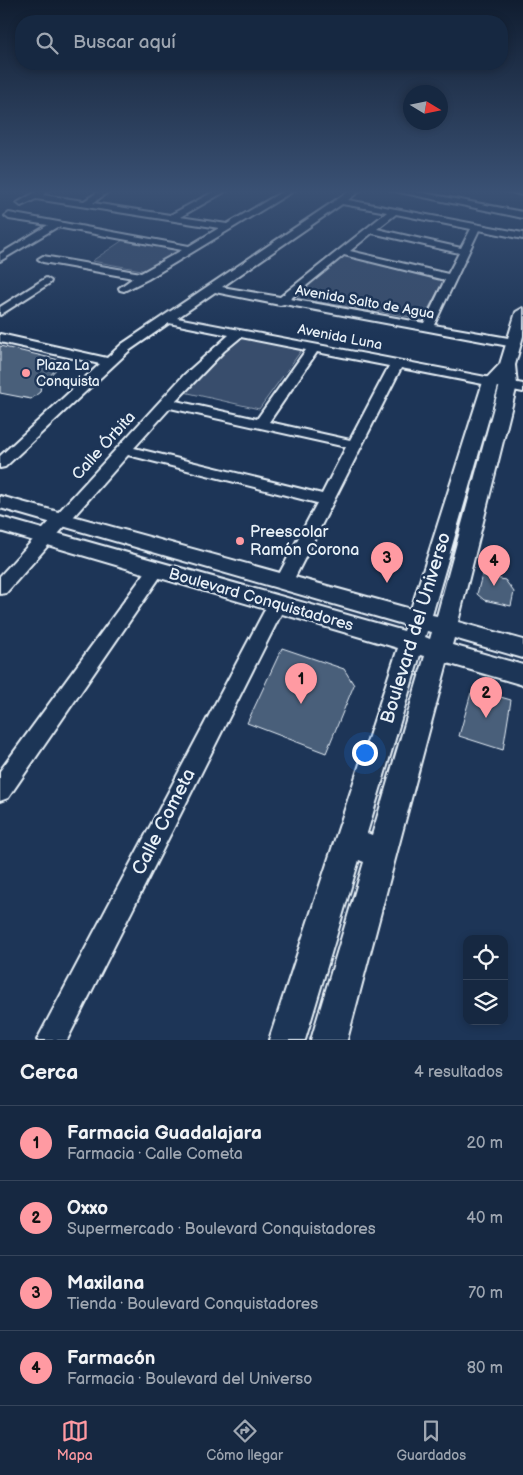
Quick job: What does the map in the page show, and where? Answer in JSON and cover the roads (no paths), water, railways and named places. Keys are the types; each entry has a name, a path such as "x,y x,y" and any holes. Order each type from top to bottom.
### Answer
{"street":[{"path":"0,258 32,239"},
{"path":"135,239 186,248"},
{"path":"124,288 144,277 186,248 209,239"},
{"path":"0,464 108,362 166,319 285,239"},
{"path":"280,302 359,239"},
{"path":"408,239 464,251"},
{"path":"428,328 470,239"},
{"path":"342,252 451,278"},
{"path":"44,259 144,277"},
{"path":"0,312 46,281"},
{"name":"Avenida Salto de Agua","path":"212,288 428,328 509,372"},
{"name":"Boulevard del Universo","path":"329,1040 441,639 523,312"},
{"name":"Avenida Luna","path":"166,319 397,364 509,372"},
{"name":"Calle Órbita","path":"0,588 203,364 239,333"},
{"path":"0,338 108,362"},
{"path":"261,424 314,348"},
{"name":"Calle Cometa","path":"52,1040 397,364"},
{"name":"Boulevard del Universo","path":"287,1040 415,631 509,372"},
{"path":"167,403 355,445"},
{"path":"125,450 326,500"},
{"name":"Boulevard Conquistadores","path":"0,502 63,519 281,593 441,639 523,675"},
{"name":"Boulevard Conquistadores","path":"0,524 156,570 281,593"},
{"path":"0,790 156,570"},
{"name":"Boulevard Conquistadores","path":"441,639 523,648"},
{"path":"349,841 381,854"}],"place":[{"name":"Plaza La Conquista","path":"26,373"},
{"name":"Preescolar Ramón Corona","path":"240,541"},
{"name":"Maxilana","path":"387,583"},
{"name":"Farmacón","path":"494,586"},
{"name":"Farmacia Guadalajara","path":"301,704"},
{"name":"Oxxo","path":"486,718"}]}
